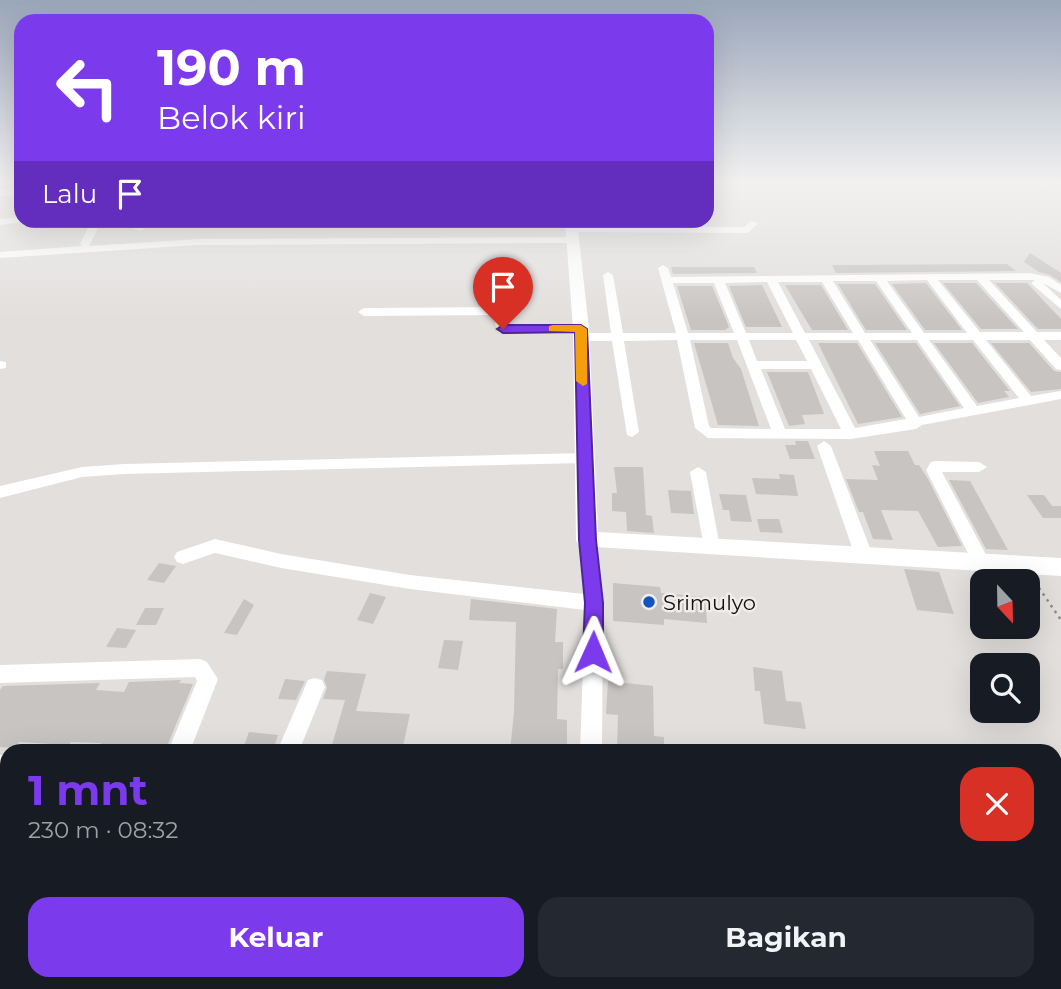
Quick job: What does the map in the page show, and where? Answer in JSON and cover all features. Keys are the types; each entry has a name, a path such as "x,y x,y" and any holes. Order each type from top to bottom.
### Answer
{"street":[{"path":"85,243 93,228"},
{"path":"0,255 198,242 749,228"},
{"path":"574,232 583,334 586,458 597,541 591,744"},
{"path":"1061,290 1045,279 1030,276 718,279 665,274 705,431 711,434 852,435 1061,395"},
{"path":"608,275 610,338 632,432"},
{"path":"1030,276 1061,306"},
{"path":"930,277 1027,400"},
{"path":"980,277 1061,366"},
{"path":"825,278 916,424"},
{"path":"879,278 974,412"},
{"path":"718,279 780,433"},
{"path":"771,279 852,435"},
{"path":"364,312 502,311 503,329 610,338 1061,336"},
{"path":"752,365 816,365"},
{"path":"824,446 864,556"},
{"path":"0,492 82,472 124,469 586,458"},
{"path":"979,467 936,466 934,470 982,564"},
{"path":"698,472 712,547"},
{"path":"597,541 1061,567"},
{"path":"183,557 215,546 281,561 397,580 594,603"},
{"path":"0,674 200,668 208,679 182,744"},
{"path":"291,744 315,687"}],"path":[{"path":"1024,566 1061,620"}],"building":[{"path":"1030,253 1061,273 1061,282 1024,262"},
{"path":"1007,264 1016,271 836,273 832,265"},
{"path":"671,267 754,267 757,273 673,274"},
{"path":"926,283 962,330 925,330 892,284"},
{"path":"943,283 976,283 1018,329 981,329"},
{"path":"995,283 1027,283 1061,319 1061,329 1038,329"},
{"path":"838,284 875,284 907,330 866,330"},
{"path":"762,285 782,327 746,327 729,286"},
{"path":"785,285 821,285 848,330 812,330"},
{"path":"677,286 712,286 729,327 725,330 691,330"},
{"path":"694,343 728,343 733,358 741,369 759,426 718,425"},
{"path":"818,343 857,343 902,417 858,424"},
{"path":"875,343 916,343 960,406 920,414"},
{"path":"934,343 972,343 1010,391 1004,391 1009,397 978,403"},
{"path":"991,343 1029,343 1054,371 1061,372 1061,389 1031,392"},
{"path":"767,372 808,372 824,414 802,415 805,424 789,426"},
{"path":"795,441 808,441 815,459 790,459 785,445 796,445"},
{"path":"874,451 908,451 915,465 919,465 928,479 962,546 938,547 918,511 881,510 893,540 873,539 846,479 878,480 872,465 880,466"},
{"path":"614,467 643,467 646,515 652,516 654,533 627,531 626,512 612,511 612,493 617,493"},
{"path":"779,474 794,475 798,496 756,494 752,478 780,479"},
{"path":"949,480 970,481 1008,550 986,549"},
{"path":"668,490 691,491 694,514 671,513"},
{"path":"719,494 746,495 752,522 731,521 729,510 723,510"},
{"path":"1027,495 1044,495 1052,506 1061,506 1061,518 1043,518"},
{"path":"757,519 779,519 783,533 760,532"},
{"path":"159,563 176,566 164,583 147,580"},
{"path":"904,569 939,572 954,614 917,610"},
{"path":"613,583 660,587 661,593 705,597 707,623 664,619 664,625 613,621"},
{"path":"370,593 386,597 373,624 357,620"},
{"path":"244,599 254,605 237,635 224,633"},
{"path":"471,599 557,609 555,642 563,642 563,669 558,669 557,719 567,720 567,744 511,744 516,622 469,620"},
{"path":"145,608 164,608 156,625 136,625"},
{"path":"117,628 136,630 126,648 106,647"},
{"path":"444,640 463,641 458,670 438,668"},
{"path":"753,667 782,671 786,701 801,702 806,729 764,724 760,691 755,691"},
{"path":"327,671 366,674 356,711 410,714 404,744 332,744 345,700 323,699 327,688 324,679"},
{"path":"285,679 305,681 296,700 278,699"},
{"path":"181,680 179,683 193,684 168,744 0,744 0,690 3,686 100,683 96,690 124,692 129,682"},
{"path":"608,681 653,686 654,736 664,737 664,744 617,744 618,715 606,714"},
{"path":"249,732 278,735 275,744 245,744"}],"slow traffic":[{"path":"553,329 581,329 583,381"}],"place":[{"name":"Srimulyo","path":"649,602"}],"route":[{"path":"503,329 581,329 587,540 594,603 593,652"}]}
